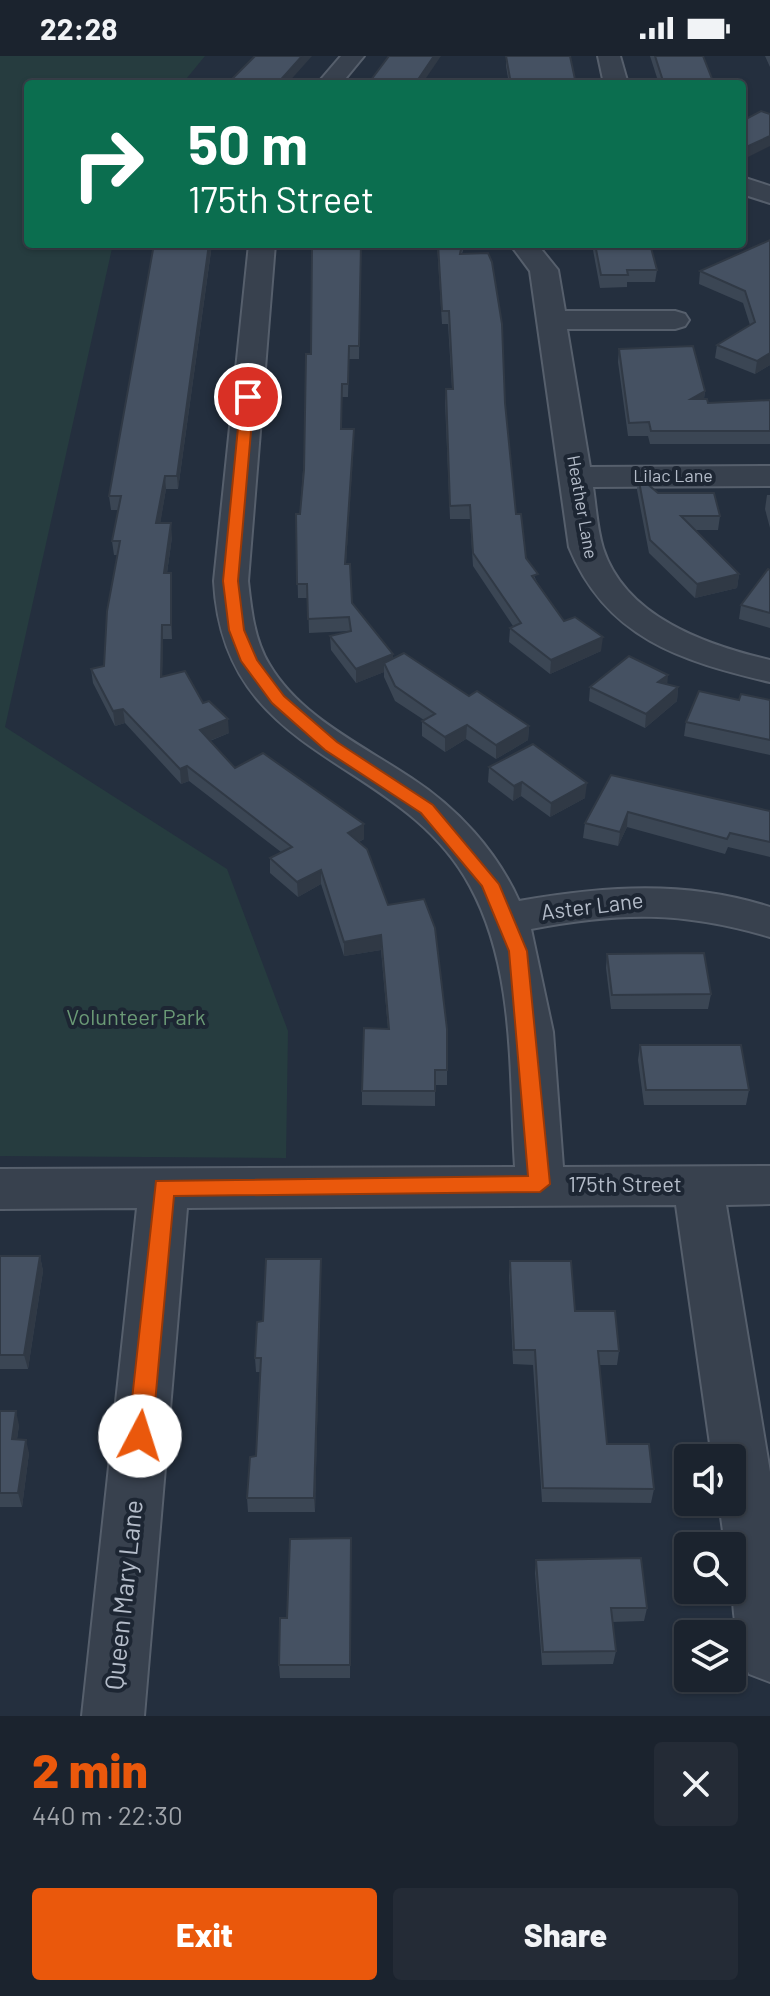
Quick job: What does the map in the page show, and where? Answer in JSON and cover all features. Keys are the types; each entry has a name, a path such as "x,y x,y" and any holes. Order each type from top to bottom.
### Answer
{"street":[{"path":"332,80 353,56"},
{"path":"609,56 615,80"},
{"path":"262,248 231,581 237,630 249,661 278,700 331,746 413,798 442,823 490,884 507,918 518,951 540,1184"},
{"name":"Heather Lane","path":"526,248 544,270 589,559 605,587 623,607 688,647 733,663 770,671"},
{"path":"551,320 675,320"},
{"name":"Lilac Lane","path":"576,477 770,476"},
{"name":"Aster Lane","path":"507,918 638,898 712,905 770,922"},
{"path":"698,1185 770,1653"},
{"name":"175th Street","path":"0,1189 770,1185"},
{"name":"Queen Mary Lane","path":"113,1716 164,1187"}],"green space":[{"name":"Volunteer Park","path":"0,56 205,56 185,80 24,80 24,248 112,248 5,727 227,869 288,1031 286,1158 0,1156"}],"building":[{"path":"255,56 302,56 281,80 231,80"},
{"path":"389,56 434,56 418,80 371,80"},
{"path":"506,56 570,56 575,80 510,80"},
{"path":"655,56 703,56 712,80 663,80"},
{"path":"761,111 770,114 770,136 746,147 746,119"},
{"path":"770,240 770,353 757,361 717,345 755,322 745,291 700,271"},
{"path":"153,248 208,248 177,476 165,476 156,523 171,523 164,573 171,573 171,625 162,625 161,677 185,671 203,703 209,701 228,719 200,730 235,768 263,753 364,824 348,833 367,849 388,905 424,899 435,928 447,1029 447,1070 435,1070 435,1091 362,1091 364,1028 389,1029 381,935 344,942 321,870 297,882 270,858 292,847 187,766 180,769 123,709 113,711 91,669 104,666 107,611 120,541 112,541 121,496 109,496"},
{"path":"312,248 361,248 359,346 349,346 348,384 342,384 341,429 354,429 345,564 350,564 352,603 393,654 356,669 330,636 351,631 349,617 308,619 307,584 297,584 296,514 300,514 304,470 306,354 311,354"},
{"path":"438,248 461,248 460,254 488,253 502,324 505,403 516,514 521,514 526,558 538,574 532,576 564,621 575,617 603,637 551,660 510,628 521,623 473,553 470,505 450,506 446,389 453,389 449,311 442,311"},
{"path":"596,248 651,248 657,270 627,270 628,275 601,275"},
{"path":"693,346 705,391 691,399 707,399 708,403 770,400 770,431 651,431 649,422 629,423 619,349"},
{"path":"638,476 658,493 714,493 720,516 681,516 739,574 697,584 650,540"},
{"path":"768,569 770,613 741,605"},
{"path":"404,653 469,696 477,691 529,726 496,745 467,725 445,737 422,721 435,714 395,686 384,663"},
{"path":"629,656 668,675 658,682 678,687 646,714 590,687"},
{"path":"699,691 739,700 741,694 770,700 770,740 686,722"},
{"path":"533,744 587,783 551,803 522,782 514,786 489,767"},
{"path":"611,775 770,811 770,842 730,833 727,839 628,812 620,832 585,823"},
{"path":"704,953 711,994 612,995 607,954"},
{"path":"640,1045 741,1045 749,1090 646,1090"},
{"path":"0,1256 40,1256 24,1355 0,1355"},
{"path":"266,1259 321,1259 314,1498 247,1498 250,1457 256,1456 261,1358 255,1358 257,1322 263,1321"},
{"path":"510,1261 571,1261 575,1311 615,1311 619,1351 598,1351 607,1444 649,1444 654,1489 543,1488 535,1350 514,1350"},
{"path":"0,1411 16,1411 12,1439 26,1440 18,1493 0,1493"},
{"path":"351,1538 350,1665 279,1665 280,1618 287,1618 290,1539"},
{"path":"641,1558 647,1608 611,1608 616,1651 543,1652 536,1560"}],"route":[{"path":"140,1436 164,1187 540,1184 528,1030 518,951 507,918 490,884 442,823 427,809 331,746 278,700 262,683 249,661 237,630 231,581 248,397"}]}
